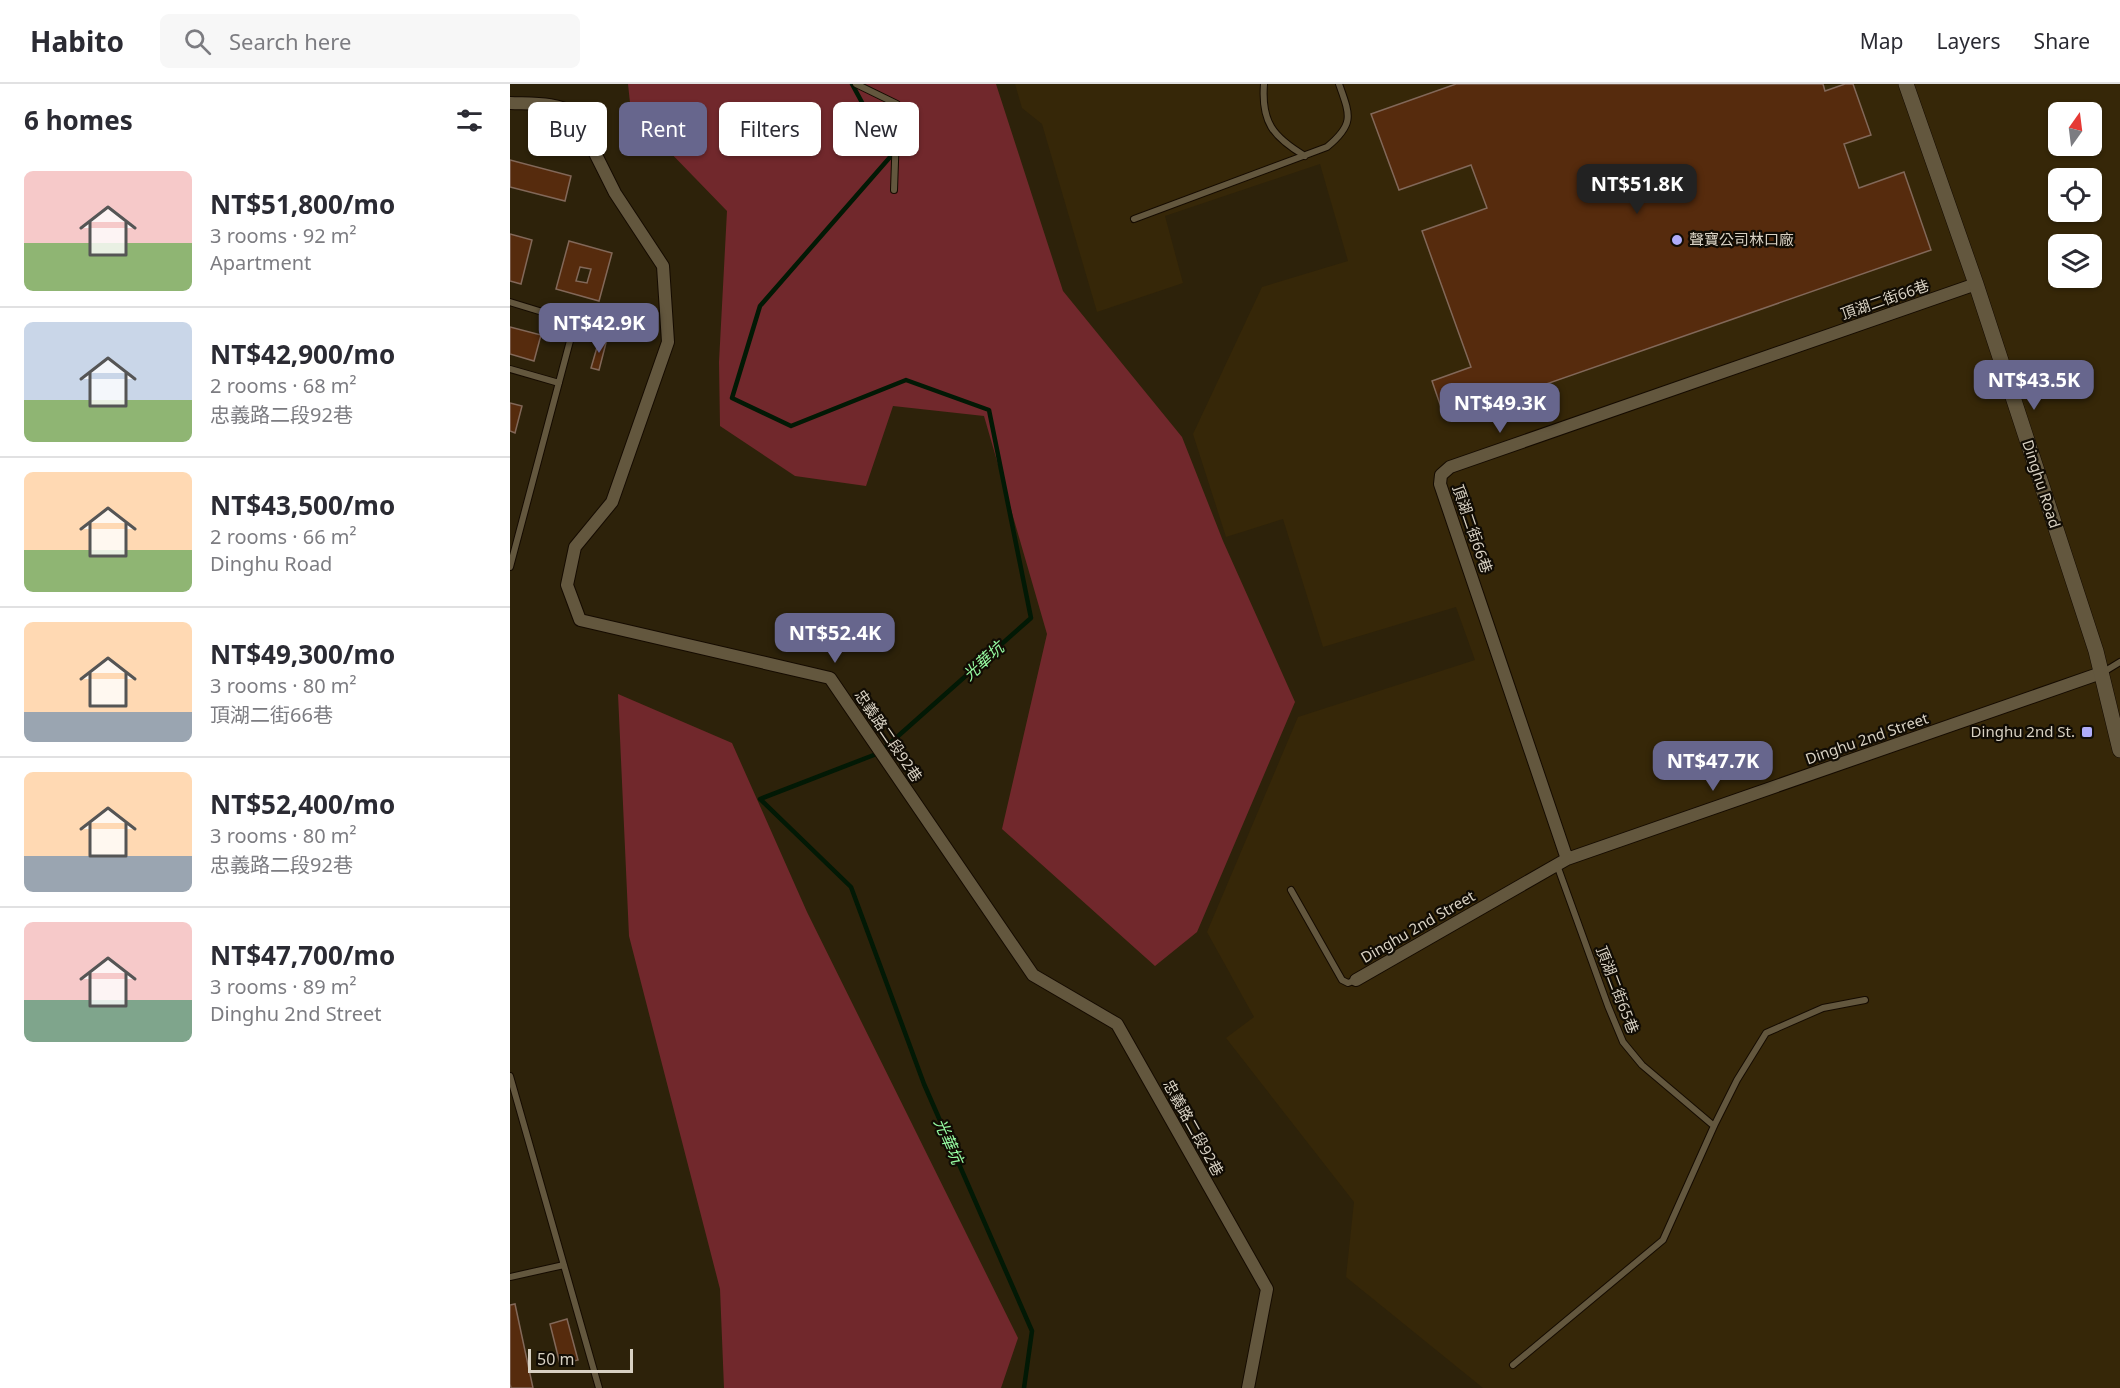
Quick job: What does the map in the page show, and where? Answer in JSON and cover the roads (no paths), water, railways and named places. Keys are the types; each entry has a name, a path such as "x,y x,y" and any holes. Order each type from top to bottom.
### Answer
{"street":[{"name":"Dinghu Road","path":"1906,84 1976,284 2101,673 2120,750"},
{"name":"忠義路二段92巷","path":"510,103 558,106 576,116 615,193 663,266 668,342 612,502 575,548 567,585 580,620 830,678 1033,975 1117,1024 1267,1289 1248,1388"},
{"name":"頂湖二街66巷","path":"1562,862 1440,484 1441,475 1450,467 1976,284"},
{"name":"Dinghu 2nd Street","path":"1356,980 1562,862 2101,673"}],"lane":[{"path":"1264,84 1263,102 1271,128 1283,143 1305,156"},
{"path":"1134,219 1327,147 1342,135 1350,114 1339,84"},
{"path":"857,85 897,104 894,190"},
{"path":"510,302 575,322 510,567"},
{"path":"510,369 559,383"},
{"path":"2101,673 2120,662"},
{"name":"頂湖二街65巷","path":"1562,862 1608,1006 1623,1042 1642,1065 1714,1126"},
{"path":"1291,890 1342,980 1348,982 1356,980"},
{"path":"1513,1365 1663,1240 1714,1126 1737,1080 1766,1033 1823,1008 1865,1000"},
{"path":"510,1076 599,1388"},
{"path":"510,1277 564,1265"}],"waterway":[{"name":"光華坑","path":"852,84 891,156 760,306 732,398 791,426 906,380 989,410 1031,618 879,753 760,799 851,887 924,1084 1032,1331 1024,1388"}],"place":[{"name":"聲寶公司林口廠","path":"1677,240"},
{"name":"Dinghu 2nd St.","path":"2087,732"}]}
